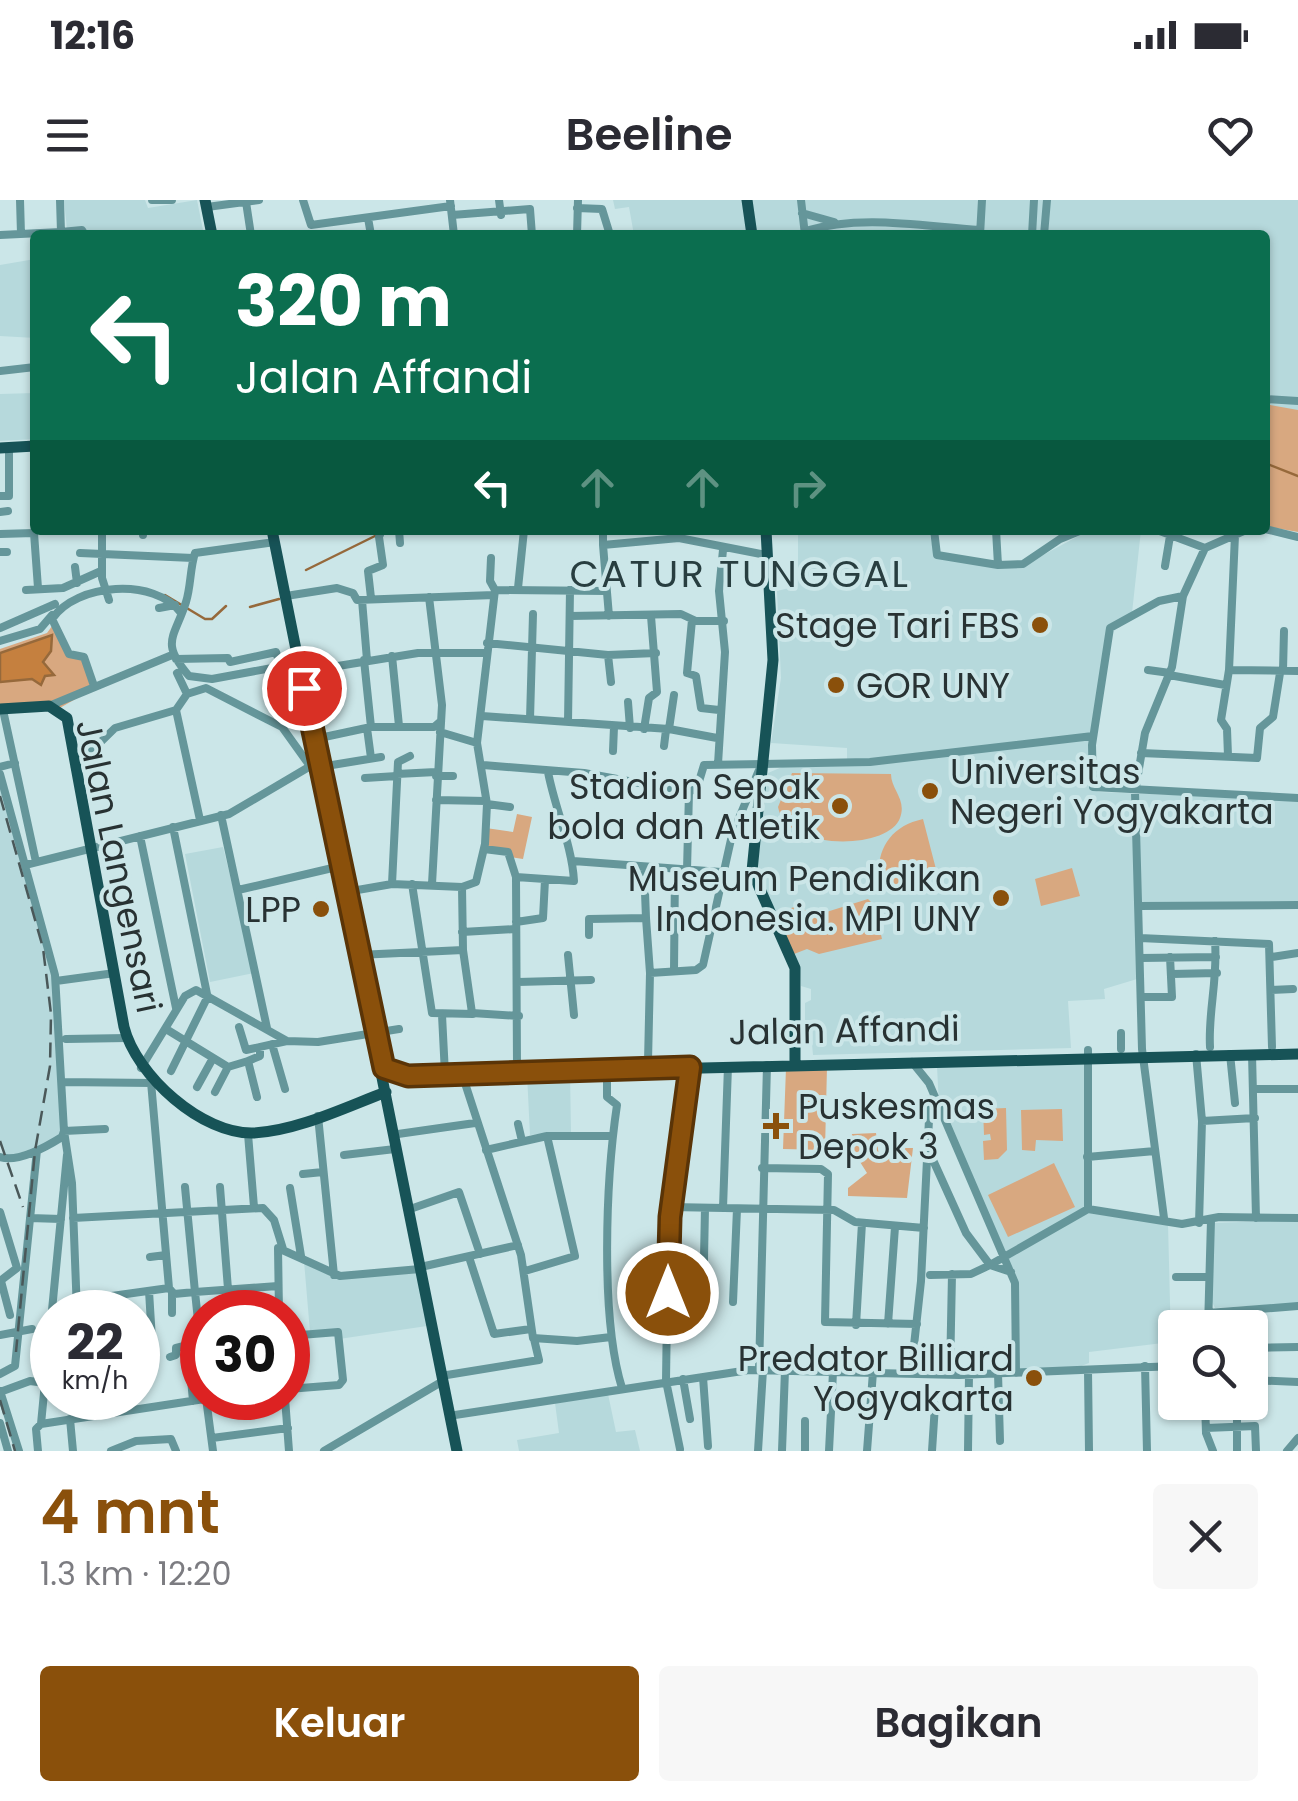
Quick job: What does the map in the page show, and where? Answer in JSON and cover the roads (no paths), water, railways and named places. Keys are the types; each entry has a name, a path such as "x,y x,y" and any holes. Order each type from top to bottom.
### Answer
{"main road":[{"path":"746,200 751,230"},
{"path":"206,203 211,230"},
{"path":"4,448 30,446"},
{"path":"766,535 773,660 759,767 752,874 795,968 795,1061"},
{"path":"273,536 460,1451"},
{"name":"Jalan Langensari","path":"2,710 48,706 67,718 127,1038 141,1068 153,1083 205,1116 248,1134"},
{"name":"Jalan Affandi","path":"1088,1053 1210,1047 1298,1050"},
{"name":"Jalan Affandi","path":"248,1134 318,1116 408,1076 444,1071 1298,1050"},
{"name":"Jalan Affandi","path":"607,1067 648,1062 728,1066 986,1057"},
{"name":"Jalan Affandi","path":"387,1084 444,1071 462,1074 517,1069"},
{"path":"387,1084 408,1076"},
{"path":"387,1084 396,1148 413,1208 422,1268"},
{"path":"445,1378 460,1451"}],"street":[{"path":"20,200 21,234"},
{"path":"60,200 62,229"},
{"path":"152,200 172,200"},
{"path":"206,203 259,200"},
{"path":"303,200 310,224 451,210 477,215 530,211 532,230"},
{"path":"499,200 501,213"},
{"path":"801,200 805,230"},
{"path":"980,230 982,200"},
{"path":"1032,230 1034,200"},
{"path":"1044,230 1047,200"},
{"path":"246,202 250,230"},
{"path":"577,230 577,204 602,209 608,230"},
{"path":"802,213 834,222 940,230"},
{"path":"368,218 369,230"},
{"path":"813,230 834,222"},
{"path":"54,230 80,230"},
{"path":"0,235 30,233"},
{"path":"0,371 30,368"},
{"path":"1270,400 1298,402"},
{"path":"4,448 6,511"},
{"path":"1270,530 1298,537"},
{"path":"0,534 30,532"},
{"path":"34,535 38,588"},
{"path":"102,535 105,592"},
{"path":"25,865 221,815 317,764 376,758 369,728 365,660 368,571 383,565 379,535"},
{"path":"399,535 400,543"},
{"path":"518,588 523,535"},
{"path":"603,535 609,616"},
{"path":"935,535 937,555 998,565 1023,564 1068,535"},
{"path":"996,535 998,565"},
{"path":"1165,566 1170,536 1205,548 1236,535 1221,720 1226,729 1228,756"},
{"path":"170,657 170,641 195,553 273,536"},
{"path":"603,546 680,538 723,550 766,555"},
{"path":"1164,1218 1143,1052 1135,792 1140,753 1170,674 1183,596 1205,548"},
{"path":"718,764 724,621 718,591 723,550"},
{"path":"80,552 193,560"},
{"path":"346,892 392,884 462,887 476,882 484,849 487,803 477,743 494,592 490,581 491,558"},
{"path":"75,567 77,583"},
{"path":"26,590 77,583 101,571"},
{"path":"336,576 340,590"},
{"path":"286,596 340,590 367,599 518,588 606,591"},
{"path":"568,722 570,590"},
{"path":"0,628 62,603 105,592 162,592 181,609"},
{"path":"1183,596 1159,601 1110,628 1093,736 1093,787 1298,798"},
{"path":"429,597 438,654 442,721 432,884"},
{"path":"0,642 40,629 62,603"},
{"path":"62,603 52,619 69,654 84,657 94,686"},
{"path":"159,608 181,609"},
{"path":"530,720 534,614"},
{"path":"570,616 681,614 692,620 724,621"},
{"path":"644,729 648,698 657,692 652,616"},
{"path":"692,620 687,673 696,676 701,708 720,710"},
{"path":"1140,753 1257,758 1260,728 1273,717 1282,672 1284,631"},
{"path":"488,643 608,654 656,653"},
{"path":"158,646 187,675 196,678 392,656 486,654"},
{"path":"48,706 170,657 228,658 230,662 276,652 281,667"},
{"path":"608,654 611,682"},
{"path":"392,656 399,726"},
{"path":"1148,670 1224,685"},
{"path":"1228,670 1298,671"},
{"path":"177,673 186,694"},
{"path":"76,768 114,728 176,710 186,694 210,688 275,723 317,764"},
{"path":"664,746 674,696"},
{"path":"64,700 67,718"},
{"path":"628,702 630,728"},
{"path":"2,710 36,862"},
{"path":"176,710 200,820"},
{"path":"482,716 668,729 717,738"},
{"path":"1221,720 1235,720"},
{"path":"315,739 369,728 434,726 442,721"},
{"path":"613,751 614,727"},
{"path":"440,732 477,743"},
{"path":"483,765 584,773 628,785 689,792 697,788 701,767 718,764 759,767 870,762 1093,736"},
{"path":"392,884 397,775 400,758 410,756"},
{"path":"15,764 0,770 56,982 76,1290"},
{"path":"650,973 703,965 721,872 759,767"},
{"path":"516,877 573,882 573,861 556,816 548,772"},
{"path":"365,778 452,776"},
{"path":"472,777 485,778"},
{"path":"686,870 689,792"},
{"path":"8,801 22,798"},
{"path":"436,800 510,806"},
{"path":"221,815 285,1089"},
{"path":"170,1071 208,995 173,827"},
{"path":"140,836 176,1010"},
{"path":"484,849 508,852 516,877 517,1069"},
{"path":"573,861 721,872"},
{"path":"468,864 481,863"},
{"path":"238,890 341,866"},
{"path":"644,868 650,973 648,1062"},
{"path":"674,970 675,869"},
{"path":"462,932 516,926 543,918 544,880"},
{"path":"412,884 432,1013 519,1016"},
{"path":"462,887 462,950 473,1014"},
{"path":"1139,906 1298,905"},
{"path":"589,935 590,919 646,918"},
{"path":"1140,938 1216,941 1298,953"},
{"path":"1210,1047 1216,941"},
{"path":"358,955 462,950"},
{"path":"1271,952 1272,1047"},
{"path":"568,956 574,1015"},
{"path":"1140,958 1216,956"},
{"path":"1142,997 1172,996 1170,957"},
{"path":"56,982 115,973"},
{"path":"1172,974 1216,973"},
{"path":"518,982 591,980"},
{"path":"1272,990 1293,989"},
{"path":"141,1068 191,991 208,995 287,1040"},
{"path":"442,1015 444,1071"},
{"path":"239,1027 245,1050 287,1040 318,1042 399,1028"},
{"path":"166,1029 228,1067"},
{"path":"1121,1033 1121,1049"},
{"path":"66,1039 127,1038"},
{"path":"215,1092 228,1067 260,1056 260,1048"},
{"path":"1088,1053 1088,1209"},
{"path":"1196,1054 1206,1276 1212,1310"},
{"path":"1230,1054 1234,1103"},
{"path":"1252,1054 1256,1218"},
{"path":"197,1086 213,1058"},
{"path":"248,1061 256,1097"},
{"path":"911,1374 922,1282 932,1061"},
{"path":"912,1062 930,1090 1011,1272 1016,1290 1016,1373"},
{"path":"680,1449 666,1381 672,1207 690,1064"},
{"path":"758,1451 760,1209 767,1065"},
{"path":"723,1208 728,1066"},
{"path":"607,1067 608,1098 617,1105 612,1136 611,1337 622,1388"},
{"path":"324,1451 445,1378 538,1360 525,1271 462,1074"},
{"path":"62,1082 153,1083 172,1314"},
{"path":"1255,1089 1298,1089"},
{"path":"318,1116 334,1274"},
{"path":"1202,1121 1255,1118"},
{"path":"398,1134 475,1122"},
{"path":"518,1124 522,1141"},
{"path":"64,1131 104,1129"},
{"path":"3,1160 38,1150 62,1137 64,1131"},
{"path":"248,1134 254,1207"},
{"path":"486,1150 546,1136 612,1136"},
{"path":"525,1271 575,1256 546,1136"},
{"path":"926,1145 966,1232 990,1265 1011,1272"},
{"path":"348,1158 396,1148"},
{"path":"0,1374 14,1369 38,1150"},
{"path":"1088,1157 1155,1151"},
{"path":"54,1290 67,1155"},
{"path":"540,1170 554,1167"},
{"path":"762,1168 826,1170 826,1322 917,1324"},
{"path":"303,1174 323,1172"},
{"path":"186,1187 195,1290"},
{"path":"220,1188 228,1289"},
{"path":"290,1188 301,1256"},
{"path":"924,1193 934,1188 946,1190"},
{"path":"413,1208 459,1192 480,1254"},
{"path":"73,1218 254,1207 268,1212 282,1249"},
{"path":"672,1207 828,1211 862,1223 924,1228"},
{"path":"703,1309 705,1208"},
{"path":"733,1302 737,1209"},
{"path":"922,1268 930,1274 971,1274 1088,1209 1206,1224 1298,1218"},
{"path":"0,1212 16,1268 0,1281 10,1315"},
{"path":"30,1218 61,1219"},
{"path":"856,1325 862,1223"},
{"path":"888,1324 895,1227"},
{"path":"278,1290 276,1251 282,1249 334,1274 422,1268 518,1245"},
{"path":"150,1257 166,1255"},
{"path":"468,1257 494,1333 531,1329"},
{"path":"922,1282 930,1274"},
{"path":"950,1374 952,1274"},
{"path":"1176,1277 1206,1276"},
{"path":"217,1290 278,1286"},
{"path":"160,1291 180,1291"},
{"path":"1241,1310 1298,1306"},
{"path":"0,1335 30,1329"},
{"path":"310,1333 334,1330 340,1336 341,1384 310,1388"},
{"path":"534,1339 611,1337"},
{"path":"170,1357 180,1347"},
{"path":"1268,1348 1298,1347"},
{"path":"1146,1366 1147,1451"},
{"path":"455,1415 761,1370 969,1374 1158,1366"},
{"path":"782,1451 785,1370"},
{"path":"1088,1370 1088,1451"},
{"path":"829,1451 833,1372"},
{"path":"868,1451 873,1372"},
{"path":"998,1373 1000,1441"},
{"path":"968,1451 969,1374"},
{"path":"703,1377 708,1446"},
{"path":"683,1379 690,1419"},
{"path":"19,1451 0,1392 30,1381"},
{"path":"1268,1381 1298,1382"},
{"path":"932,1451 935,1405"},
{"path":"42,1420 42,1424"},
{"path":"38,1451 36,1429 61,1420"},
{"path":"70,1420 73,1451"},
{"path":"210,1420 213,1451"},
{"path":"287,1420 289,1451"},
{"path":"1206,1420 1212,1451"},
{"path":"1237,1420 1237,1450"},
{"path":"804,1451 805,1422"},
{"path":"0,1423 8,1451"},
{"path":"1206,1428 1255,1426 1256,1451"},
{"path":"212,1438 288,1428"},
{"path":"1287,1451 1298,1438"},
{"path":"111,1451 136,1441 171,1439 176,1451"}],"waterway":[{"path":"1270,465 1298,476"},
{"path":"306,570 377,535"},
{"path":"165,595 205,619 212,619 226,606"},
{"path":"250,607 279,599"}],"railway":[{"path":"0,796 43,948 51,1014 50,1066 35,1151 16,1352"},
{"path":"0,1141 23,1207"},
{"path":"0,1400 15,1451"}],"place":[{"name":"Stage Tari FBS","path":"1040,625"},
{"name":"GOR UNY","path":"836,685"},
{"name":"Universitas Negeri Yogyakarta","path":"930,791"},
{"name":"Stadion Sepak bola dan Atletik","path":"840,806"},
{"name":"Museum Pendidikan Indonesia. MPI UNY","path":"1001,898"},
{"name":"LPP","path":"321,909"},
{"name":"Puskesmas Depok 3","path":"776,1126"},
{"name":"Predator Billiard Yogyakarta","path":"1034,1378"}],"district":[{"name":"CATUR TUNGGAL","path":"740,573"}]}
